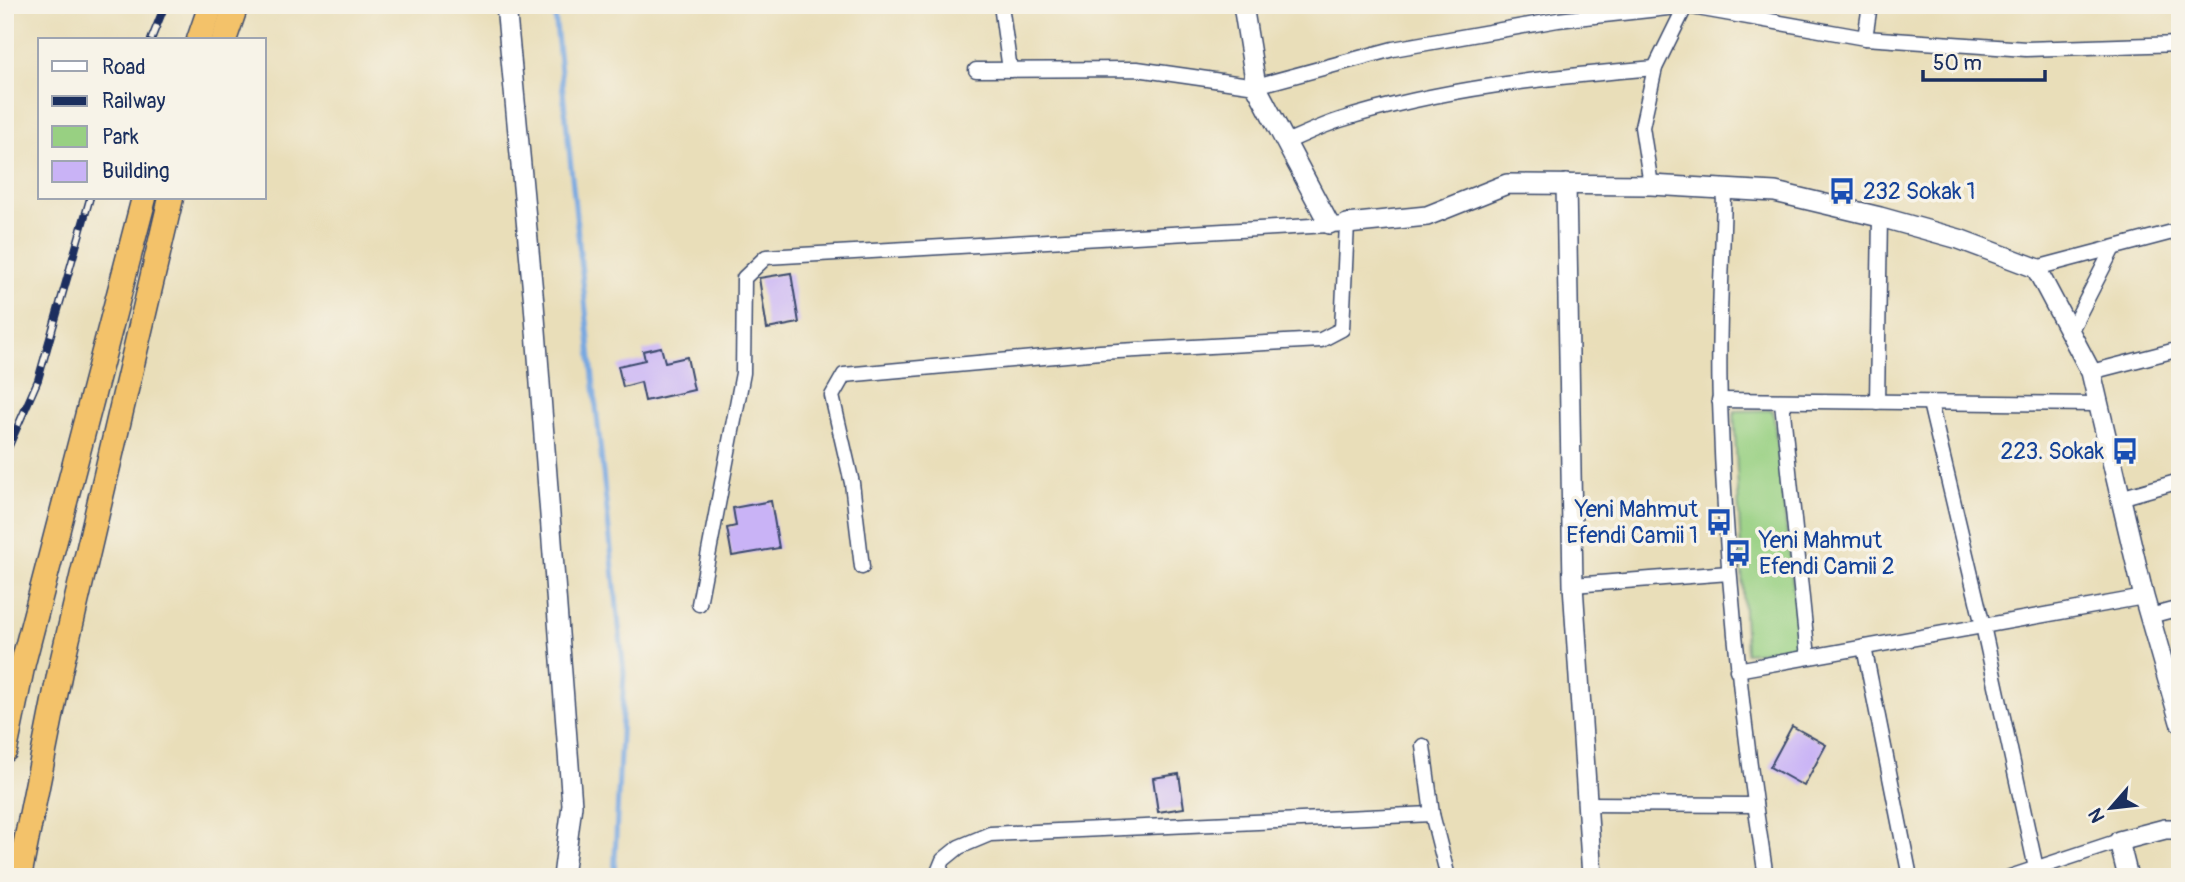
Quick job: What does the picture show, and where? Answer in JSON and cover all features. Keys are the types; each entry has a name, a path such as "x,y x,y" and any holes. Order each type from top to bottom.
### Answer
{"highway":[{"path":"200,38 212,5"},
{"path":"225,38 236,5"},
{"path":"5,750 23,663 143,200"},
{"path":"19,877 60,671 171,200"}],"street":[{"path":"506,5 534,304 572,805 563,877"},
{"path":"1001,5 1010,69"},
{"path":"862,567 852,483 832,396 844,375 1100,352 1321,340 1342,329 1338,224 1286,142 1256,86 1243,5"},
{"path":"1865,38 1870,5"},
{"path":"976,70 1137,69 1256,86 1394,49 1558,20 1686,6 1865,38 2026,49 2180,44"},
{"path":"1651,185 1642,127 1655,68 1686,6"},
{"path":"1286,142 1339,120 1438,95 1564,76 1655,68"},
{"path":"699,604 743,373 744,278 766,257 1338,224 1427,216 1507,184 1651,185 1775,192 1959,239 2036,268 2180,230"},
{"path":"1566,184 1573,585 1592,877"},
{"path":"1724,190 1719,400 1729,573 1737,670 1766,877"},
{"path":"1877,402 1880,217"},
{"path":"2070,332 2113,248"},
{"path":"2036,268 2091,372 2147,606 2180,722"},
{"path":"2091,372 2180,349"},
{"path":"1719,400 2097,404"},
{"path":"1782,401 1808,657"},
{"path":"1930,403 1983,626 2036,868"},
{"path":"2120,498 2180,481"},
{"path":"1573,585 1729,573"},
{"path":"1737,670 1983,626 2147,606 2180,608"},
{"path":"1864,647 1910,877"},
{"path":"1423,746 1432,814 1448,877"},
{"path":"1586,804 1755,805"},
{"path":"936,877 943,860 951,853 990,834 1432,814"},
{"path":"2010,877 2165,828 2180,829"},
{"path":"2119,841 2128,877"}],"green space":[{"path":"1773,410 1800,649 1746,653 1734,411"}],"building":[{"path":"791,273 799,323 767,329 759,278"},
{"path":"661,347 665,362 687,357 694,390 645,401 641,382 623,387 618,366 645,360 643,351"},
{"path":"771,501 779,548 732,556 727,528 736,526 733,508"},
{"path":"1792,726 1826,745 1804,786 1770,767"},
{"path":"1179,774 1184,808 1158,812 1153,778"}],"waterway":[{"path":"554,5 624,673 614,877"}],"railway":[{"path":"152,38 165,5"},
{"path":"5,455 38,380 89,200"}],"place":[{"name":"232 Sokak 1","path":"1842,191"},
{"name":"223. Sokak","path":"2125,451"},
{"name":"Yeni Mahmut Efendi Camii 1","path":"1719,522"},
{"name":"Yeni Mahmut Efendi Camii 2","path":"1738,553"}]}
